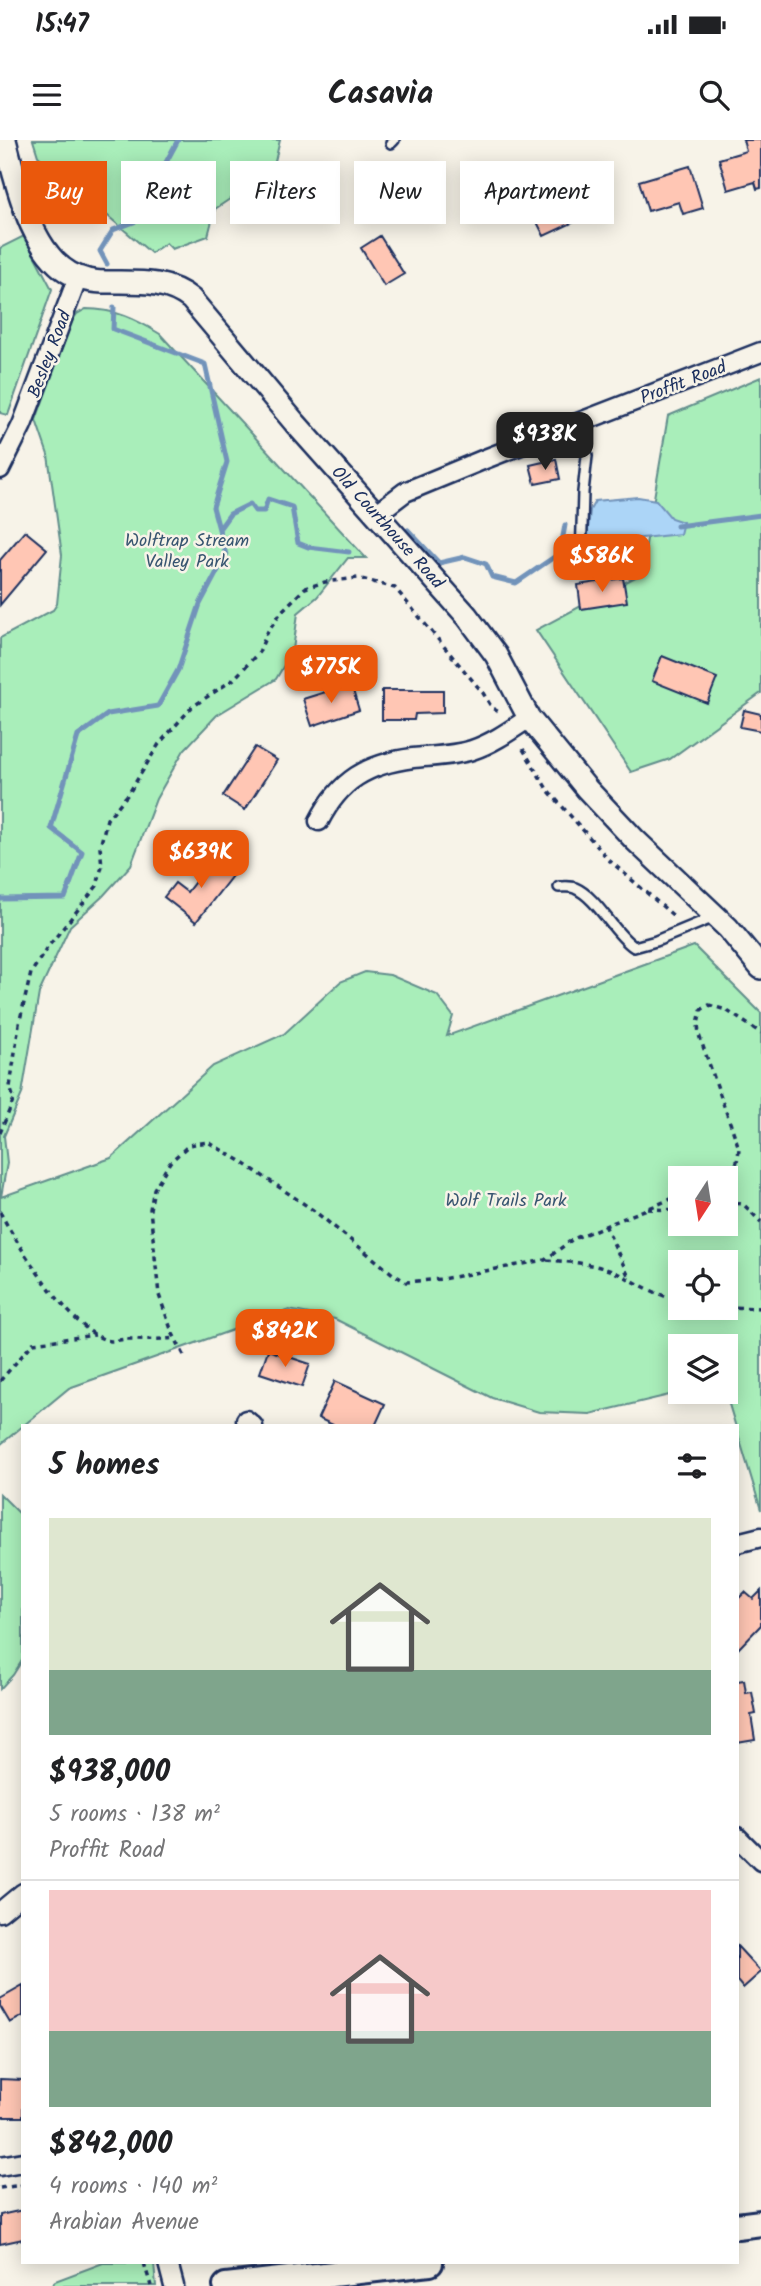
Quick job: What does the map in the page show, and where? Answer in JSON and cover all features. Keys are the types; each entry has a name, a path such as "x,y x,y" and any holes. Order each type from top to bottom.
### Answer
{"main road":[{"path":"739,2226 761,2223"},
{"path":"226,2286 421,2264"}],"street":[{"name":"Old Courthouse Road","path":"5,140 30,220 43,247 55,262 78,277 94,282 153,282 185,294 206,315 295,423 467,616 496,655 528,718 609,814 716,916 761,968"},
{"name":"Besley Road","path":"0,469 22,425 78,277"},
{"name":"Proffit Road","path":"376,514 405,492 761,352"},
{"path":"319,821 340,788 356,775 381,765 411,758 472,750 498,739 528,718"},
{"path":"739,1542 761,1537"},
{"path":"739,1839 761,1861"},
{"path":"0,1912 21,1896"},
{"path":"0,2166 21,2162"},
{"path":"168,2264 174,2286"}],"lane":[{"path":"579,423 587,456 581,560"},
{"path":"559,887 573,887 586,895 625,941 634,947 656,941 716,916"}],"path":[{"path":"0,1133 13,1099 10,1087 19,1024 31,973 47,948 97,886 102,866 100,846 107,819 129,793 159,744 192,708 234,679 259,652 268,631 281,612 305,588 325,582 358,578 395,588 483,693 492,708 499,712"},
{"path":"523,749 547,789 610,860 687,928"},
{"path":"736,1166 739,1147 699,1035 701,1010 709,1005 726,1010 761,1032"},
{"path":"184,1355 159,1295 150,1209 154,1189 170,1162 189,1146 208,1142 313,1210 406,1282 442,1279 545,1260 589,1264 630,1279 668,1298"},
{"path":"545,1260 573,1239 668,1200"},
{"path":"738,1203 743,1204 761,1222"},
{"path":"644,1209 668,1210"},
{"path":"0,1212 16,1243 85,1329 110,1341 176,1338"},
{"path":"605,1225 630,1279"},
{"path":"738,1307 761,1308"},
{"path":"0,1381 33,1343 97,1335"},
{"path":"0,2188 21,2185"},
{"path":"144,2264 151,2286"}],"green space":[{"path":"33,140 280,140 275,161 230,161 230,199 216,208 216,161 121,161 121,224 211,224 208,236 172,249 166,243 151,253 107,215 107,161 44,161 38,156"},
{"path":"24,236 52,289 8,415 0,413 0,248"},
{"path":"86,309 97,309 134,319 160,334 366,558 348,558 317,597 298,613 293,650 276,679 217,715 184,750 156,799 131,865 103,896 70,926 39,993 22,1094 4,1136 7,1163 1,1197 111,1158 213,1066 284,1034 340,982 365,972 390,975 437,995 453,1016 447,1036 694,946 761,1013 761,1510 739,1437 739,1424 735,1424 729,1404 738,1404 738,1334 668,1334 668,1395 590,1414 539,1412 492,1398 335,1319 289,1310 69,1388 25,1424 21,1424 21,1428 0,1445 0,638 53,610 57,604 62,555 48,455 36,420 72,321 77,314"},
{"path":"761,377 761,693 670,759 631,772 536,630 641,574 668,416"},
{"path":"0,1494 21,1515 21,1662 0,1689"},
{"path":"100,2264 154,2264 156,2286 52,2286 55,2281"}],"water":[{"path":"638,497 656,500 671,518 683,522 680,534 594,543 587,539 590,510 595,501"}],"building":[{"path":"743,140 761,140 761,188 757,189 755,182 728,190 719,159 746,151"},
{"path":"690,166 703,208 683,214 679,202 648,211 639,181"},
{"path":"538,224 570,224 544,236"},
{"path":"380,236 404,274 384,286 361,248"},
{"path":"556,459 560,479 535,484 530,465"},
{"path":"25,531 47,549 0,605 0,560"},
{"path":"623,578 627,602 581,609 578,585"},
{"path":"662,656 717,678 707,703 652,681"},
{"path":"351,684 359,710 312,726 303,699"},
{"path":"382,690 443,690 443,713 415,714 414,720 382,720"},
{"path":"744,710 761,714 761,731 740,727"},
{"path":"255,747 277,760 245,810 223,796"},
{"path":"214,857 235,872 196,922 164,897 175,883 187,892"},
{"path":"268,1350 310,1364 302,1387 260,1373"},
{"path":"335,1381 385,1404 376,1424 331,1424 318,1418"},
{"path":"761,1591 761,1625 739,1648 739,1598 745,1592 753,1599"},
{"path":"744,1680 746,1693 752,1692 756,1714 751,1715 755,1740 739,1743 739,1681"},
{"path":"739,1948 761,1972 743,1988 739,1983"},
{"path":"21,1987 21,2017 10,2023 0,2006 0,1999"},
{"path":"0,2079 21,2080 21,2117 0,2117"},
{"path":"21,2210 21,2239 0,2244 0,2215"}],"waterway":[{"path":"107,264 100,251 113,230 134,222 178,140"},
{"path":"0,899 65,898 82,852 51,828 78,736 108,714 158,706 178,670 200,604 226,555 213,507 227,462 205,364 113,329 114,307"},
{"path":"219,529 230,514 250,504 255,511 264,511 268,499 292,507 298,543 308,547 349,552"},
{"path":"677,526 761,515"},
{"path":"408,530 439,563 465,557 486,564 492,577 516,583 560,553 565,525"}],"park label":[{"name":"Wolftrap Stream Valley Park","path":"187,550"},
{"name":"Wolf Trails Park","path":"506,1200"}]}
